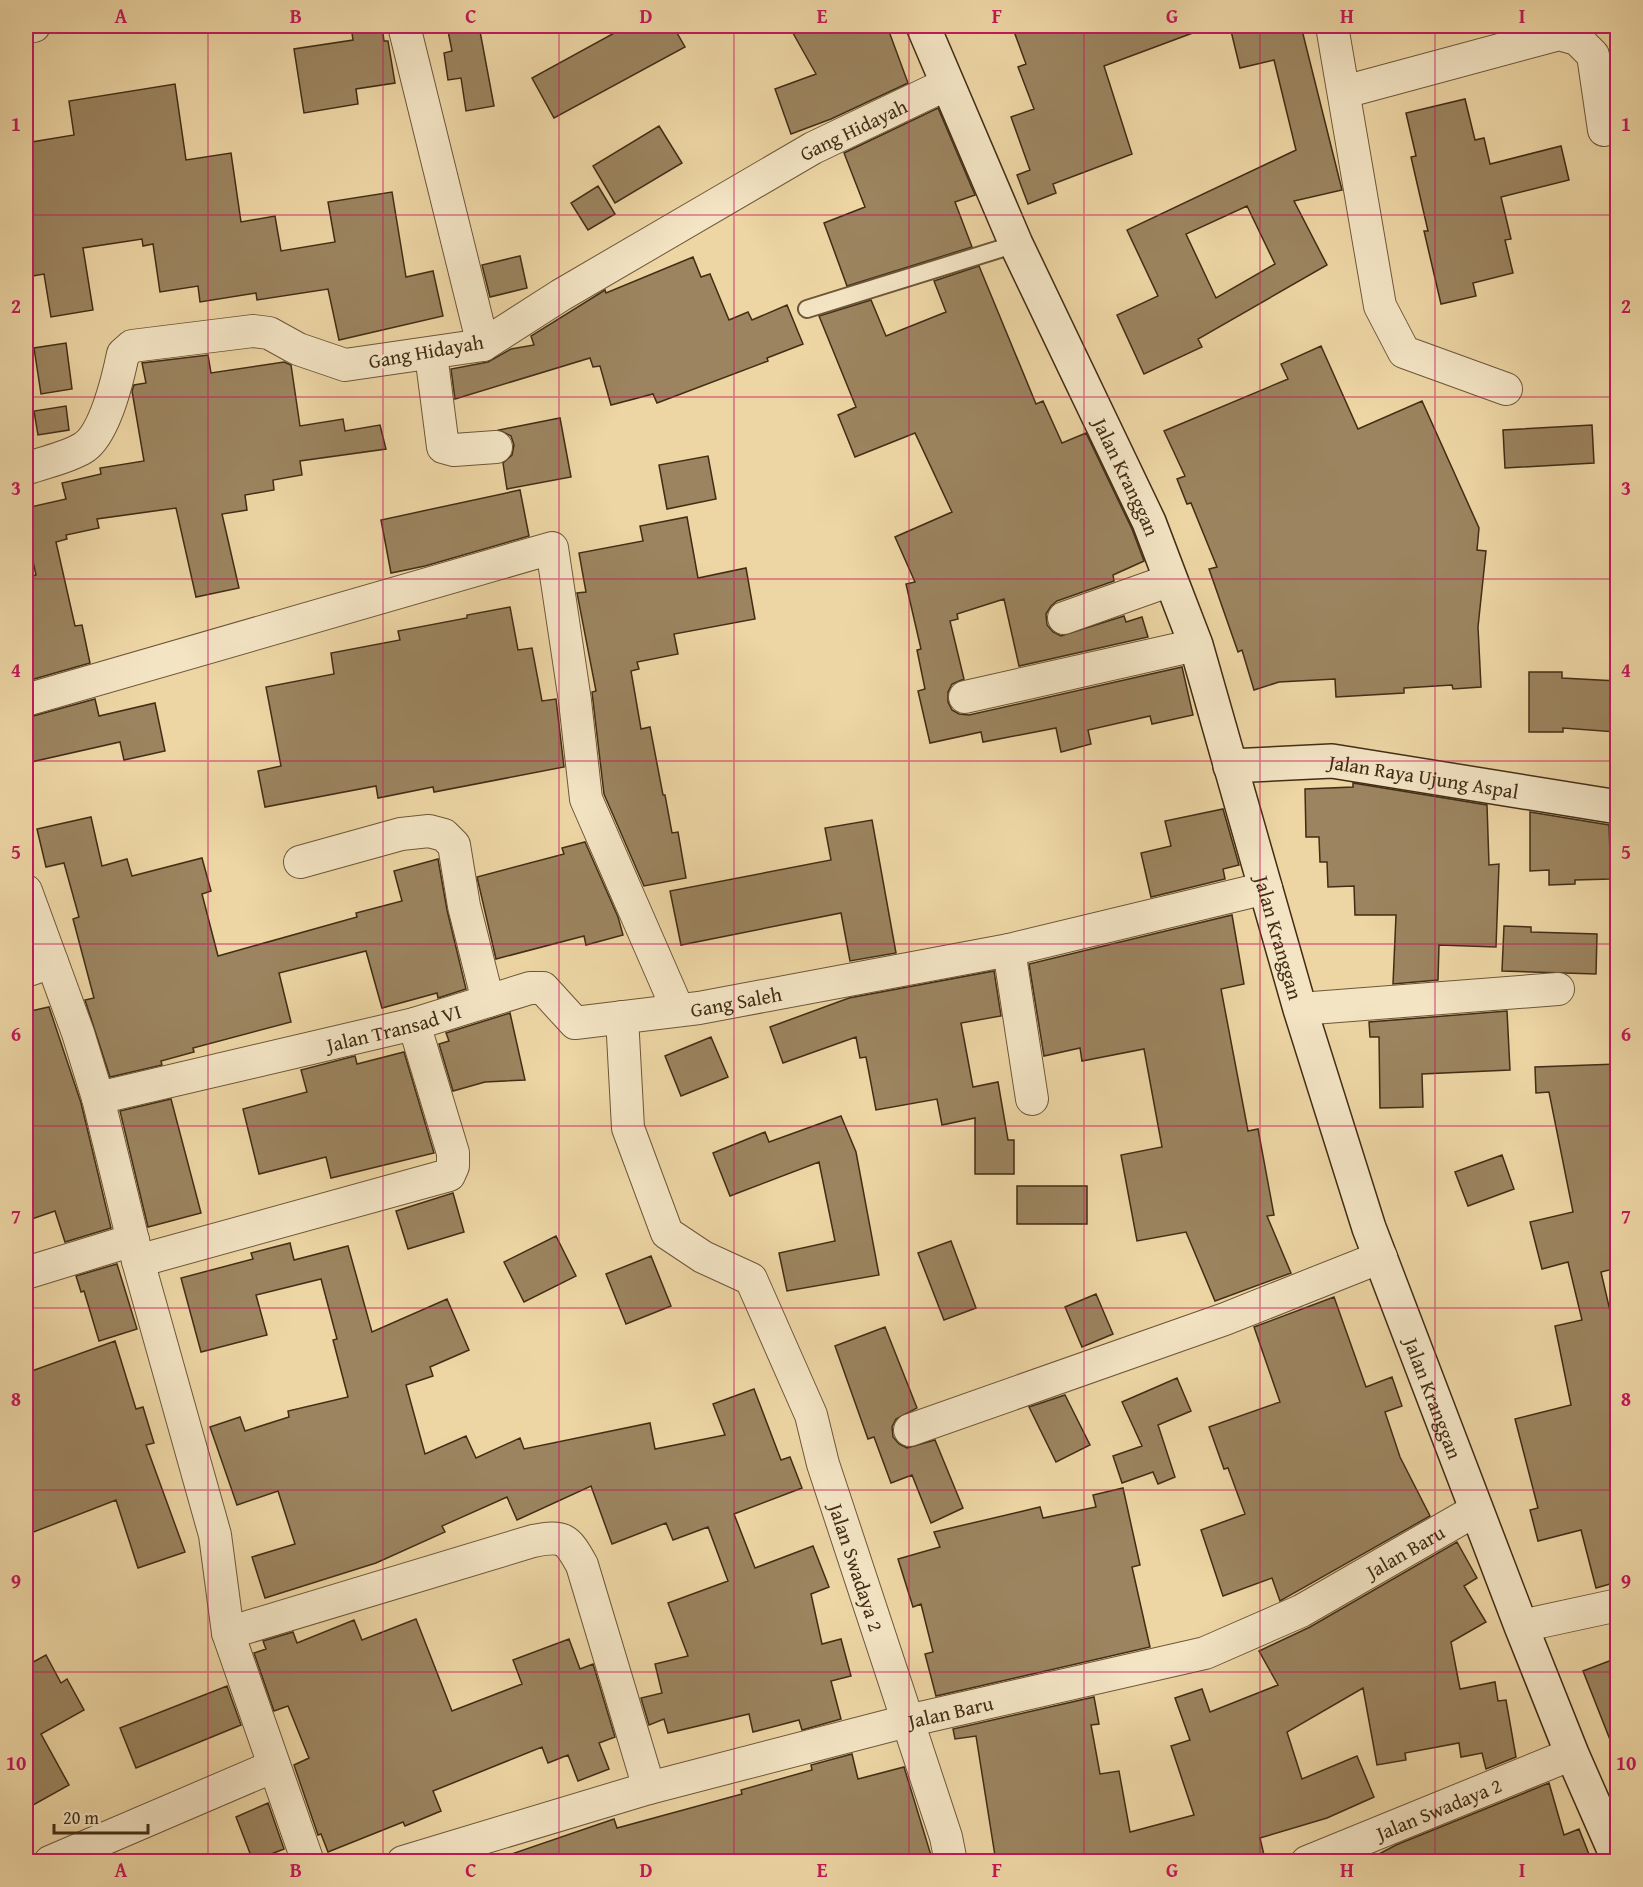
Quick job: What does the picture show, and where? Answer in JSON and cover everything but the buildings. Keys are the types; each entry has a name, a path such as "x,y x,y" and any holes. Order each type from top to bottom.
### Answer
{"main road":[{"name":"Jalan Kranggan","path":"923,26 1016,244 1149,522 1172,580 1196,645 1300,1009 1381,1257 1476,1510 1572,1754 1608,1811 1617,1859"},
{"name":"Jalan Raya Ujung Aspal","path":"1230,766 1332,761 1617,807"}],"street":[{"path":"26,27 34,26"},
{"path":"404,26 483,345"},
{"path":"1332,26 1380,306 1404,352 1506,389"},
{"path":"1344,92 1559,34 1577,39 1593,55 1609,91 1604,130"},
{"name":"Gang Hidayah","path":"26,469 83,448 91,441 100,430 123,354 132,346 253,331 269,333 298,349 345,365 483,345 561,295 813,148 947,84"},
{"path":"431,354 443,447 454,450 496,447"},
{"name":"Gang Saleh","path":"26,700 552,548 575,701 586,799 678,1010 1009,950 1266,888"},
{"path":"1064,618 1172,580"},
{"path":"965,697 1196,645"},
{"path":"300,862 401,834 429,831 444,834 454,846 464,906 488,1001"},
{"path":"26,891 39,966 98,1098 136,1251 215,1536 228,1633 308,1862"},
{"path":"1009,950 1032,1100"},
{"name":"Jalan Transad VI","path":"98,1098 414,1024 530,988 543,988 575,1023 678,1010"},
{"path":"1300,1009 1558,989"},
{"name":"Jalan Swadaya 2","path":"622,1017 628,1128 667,1233 703,1257 751,1279 811,1415 823,1464 946,1837 951,1862"},
{"path":"26,1274 136,1251 449,1175 453,1166 453,1153 414,1024"},
{"path":"910,1430 1225,1318 1381,1257"},
{"name":"Jalan Baru","path":"403,1862 649,1788 907,1721 1205,1653 1301,1611 1476,1510"},
{"path":"228,1633 533,1540 556,1536 569,1543 582,1565 649,1788"},
{"path":"1521,1626 1617,1605"},
{"name":"Jalan Swadaya 2","path":"1307,1862 1572,1754"},
{"path":"50,1862 274,1766"}],"lane":[{"path":"807,309 1016,244"}]}
